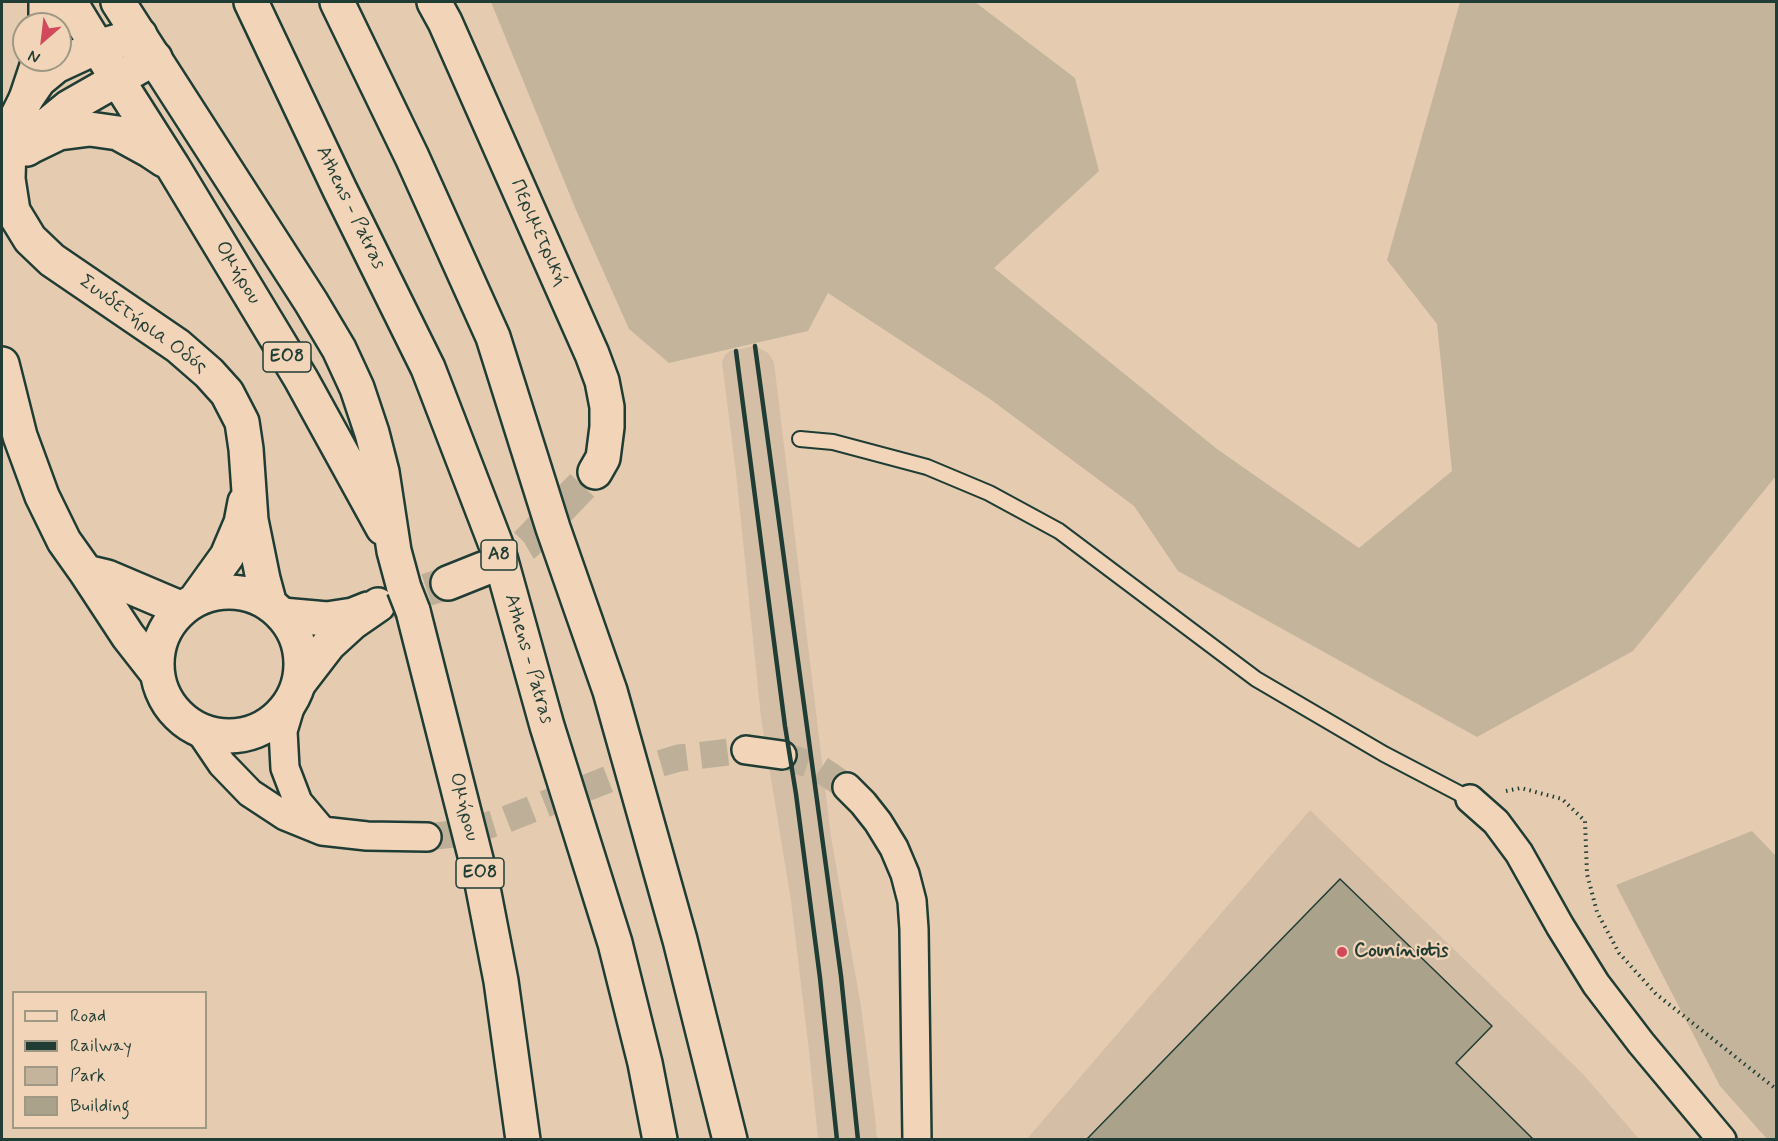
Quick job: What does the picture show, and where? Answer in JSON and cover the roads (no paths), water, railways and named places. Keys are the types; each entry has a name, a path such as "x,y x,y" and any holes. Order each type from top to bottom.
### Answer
{"main road":[{"name":"Ομήρου","path":"70,2 173,167 306,389 375,511 394,551"},
{"name":"Ομήρου","path":"118,2 311,302 339,349 357,388 372,432 382,472 394,551 409,600 484,894 501,981 523,1140"},
{"name":"Athens - Patras","path":"251,2 428,368 498,550 547,726 615,943 645,1063 660,1140"},
{"path":"337,2 412,157 493,337 553,528 610,691 680,940 730,1140"},
{"name":"Περιμετρική","path":"434,2 445,22 602,381 607,407 607,427 603,458 595,472"},
{"name":"Συνδετήρια Οδός","path":"147,46 97,47 56,66 39,80 15,121 9,145 8,179 13,211 30,239 52,260 178,346 209,373 227,393 242,422 251,520 263,579 276,610"},
{"path":"8,179 28,148 47,125 69,107 117,79 147,46"},
{"path":"26,99 35,72"},
{"path":"28,148 59,133 90,129 118,133 149,150 173,167"},
{"path":"2,364 21,436 42,496 64,542 128,636 157,673"},
{"name":"Συνδετήρια Οδός","path":"188,603 227,556 241,523 249,488"},
{"path":"448,583 483,569"},
{"path":"86,572 188,603"},
{"path":"276,610 327,619 353,615 378,605 352,623 329,644 282,713 264,728 243,735 220,736 199,730 178,716 164,697 157,673 158,650 166,627 188,603 219,592 239,593 255,596 276,610 291,628 300,649 301,673 295,692"}],"street":[{"path":"295,692 283,731 285,768 298,802 322,831"},
{"path":"199,730 222,764 250,793 285,816 322,831 367,836 427,837"},
{"path":"746,750 782,754"},
{"path":"848,787 878,822 894,848 905,874 912,901 917,1140"},
{"path":"1470,799 1496,822 1519,853 1596,984 1641,1043 1722,1140"}],"lane":[{"path":"800,439 833,442 870,450 927,467 989,493 1049,525 1120,575 1256,679 1384,754 1470,799"}],"tunnel":[{"path":"483,569 526,544 595,472"},
{"path":"380,605 448,583"},
{"path":"427,837 463,833 502,821 614,777 679,758 746,750"},
{"path":"782,755 817,767 847,787"}],"railway":[{"path":"755,346 841,976 858,1140"},
{"path":"736,351 820,978 837,1140"}],"place":[{"name":"Couniniotis","path":"1342,952"}]}
